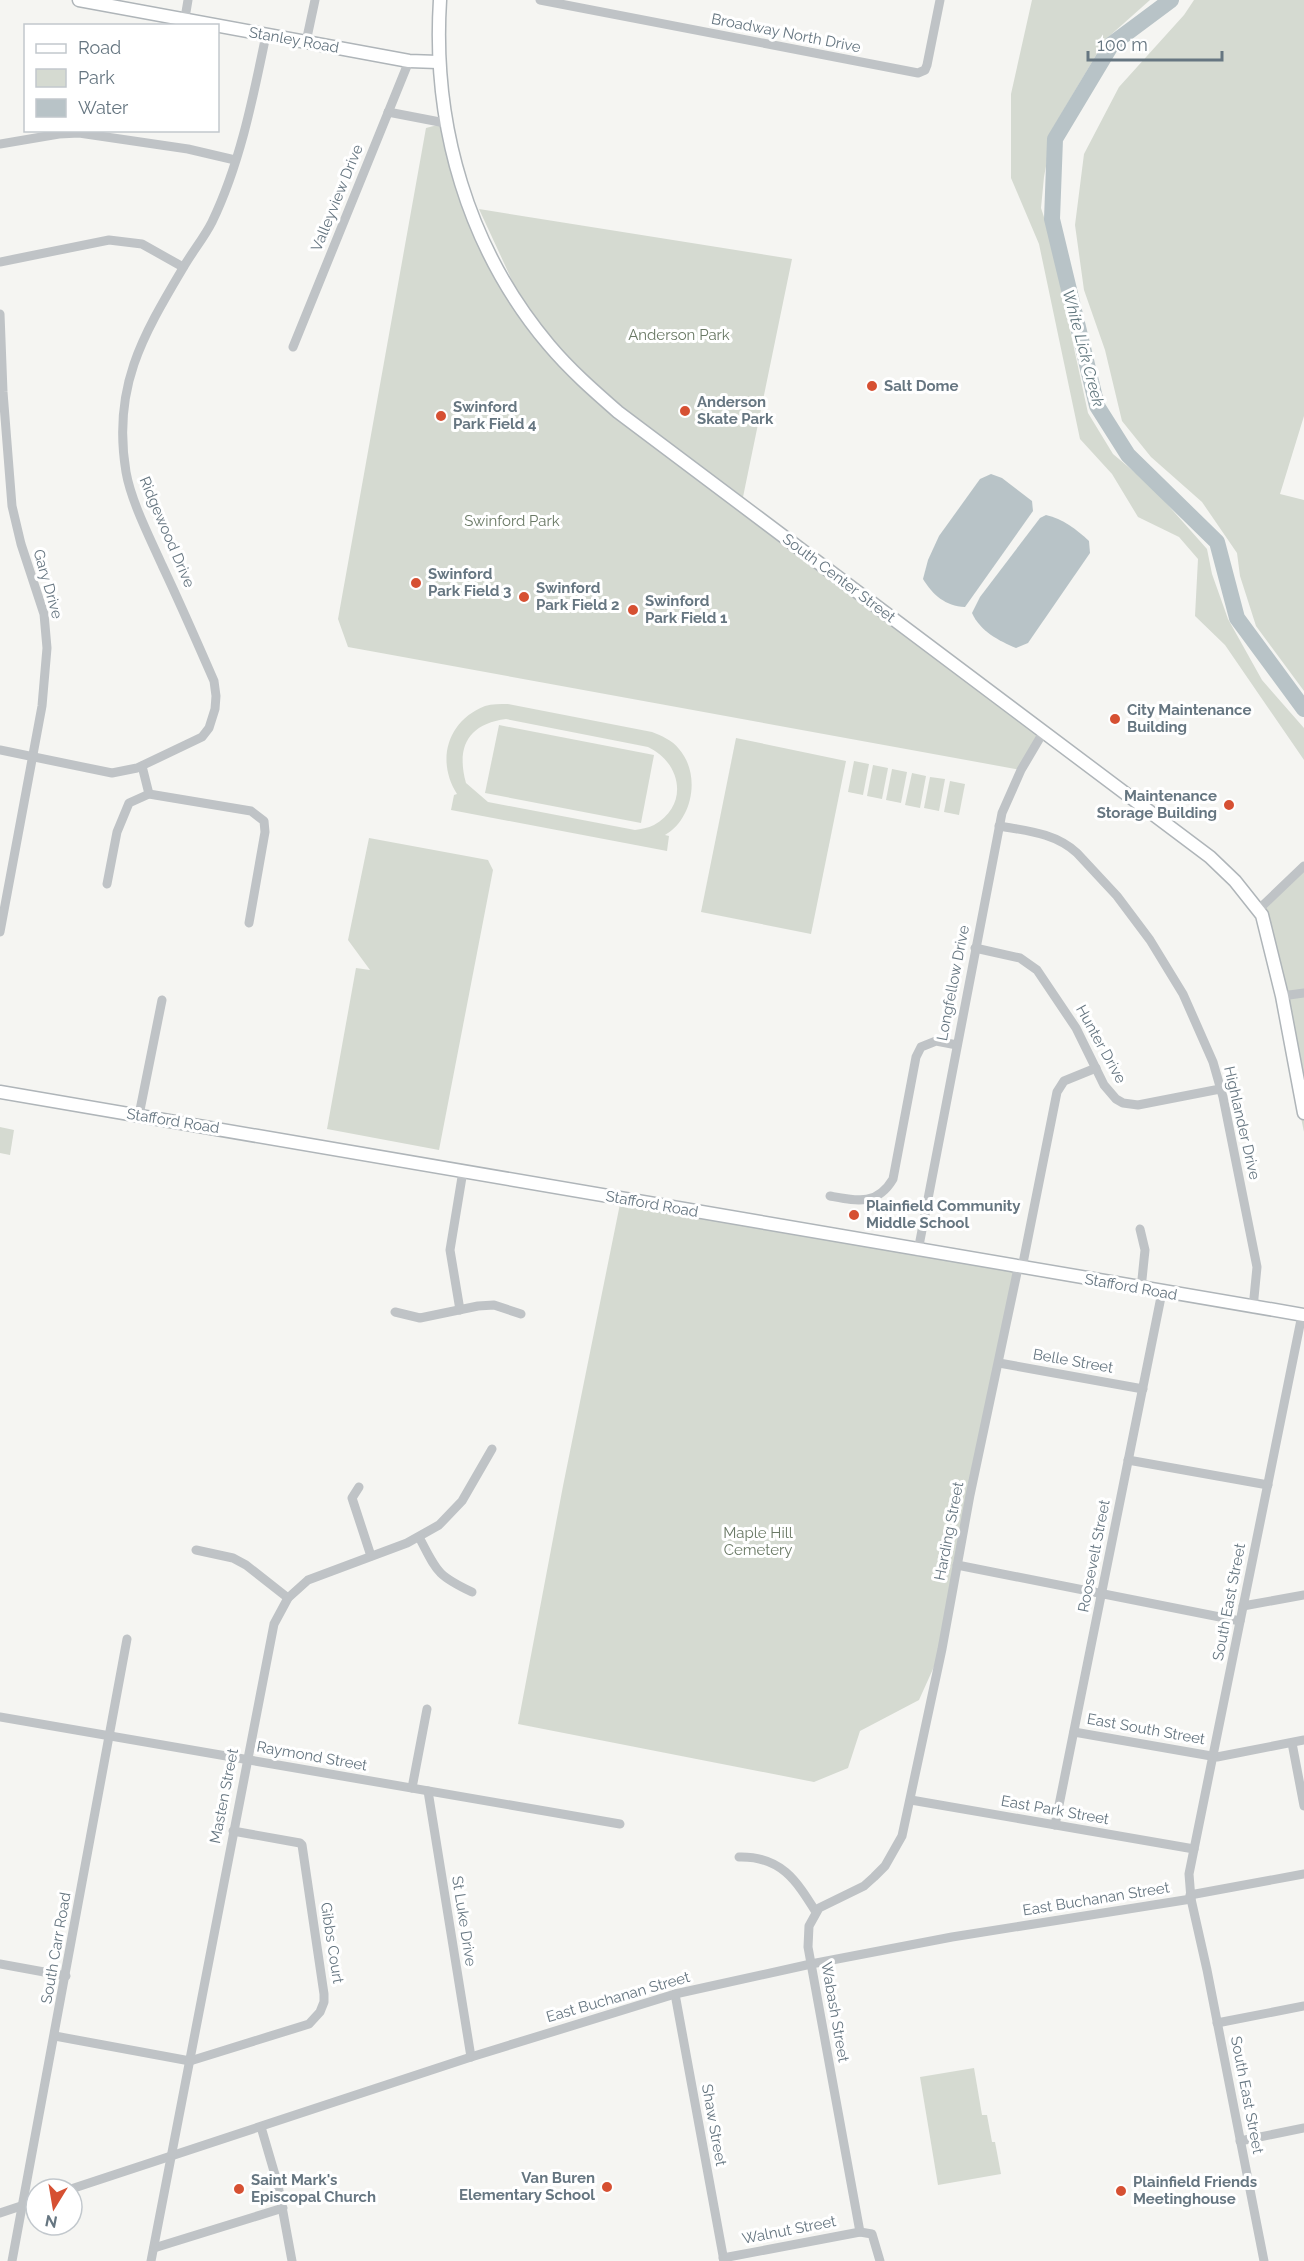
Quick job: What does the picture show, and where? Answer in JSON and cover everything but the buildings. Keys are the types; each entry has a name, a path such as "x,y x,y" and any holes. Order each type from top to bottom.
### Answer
{"street":[{"name":"Stanley Road","path":"79,0 214,24"},
{"path":"185,18 188,0"},
{"path":"306,42 315,0"},
{"name":"South Center Street","path":"440,0 438,62 453,161 466,200 504,282 549,345 581,379 618,412 1210,857 1235,881 1262,915 1282,996 1304,1113"},
{"name":"Broadway North Drive","path":"540,0 918,73 925,70 927,65 940,2"},
{"name":"Stanley Road","path":"219,25 409,61 438,62"},
{"name":"Ridgewood Drive","path":"0,750 112,773 142,766 202,737 213,718 216,696 214,681 145,527 127,476 124,455 124,410 130,373 139,346 183,267 211,223 235,160 250,112 266,35"},
{"name":"Valleyview Drive","path":"293,347 409,61"},
{"path":"388,112 446,123"},
{"path":"0,144 79,133 188,149 235,160"},
{"path":"0,261 109,240 142,244 183,267"},
{"name":"Gary Drive","path":"0,314 3,392 12,506 21,544 44,614 46,633 46,671 33,756 0,932"},
{"name":"Longfellow Drive","path":"918,1251 999,826 1012,787 1044,731"},
{"path":"142,766 149,794"},
{"path":"107,884 117,832 129,803 149,794 251,811 264,821 265,832 249,923"},
{"name":"Highlander Drive","path":"999,826 1045,834 1060,840 1077,853 1117,896 1150,940 1183,994 1213,1062 1220,1089 1257,1267 1253,1308"},
{"path":"1258,910 1304,866"},
{"name":"Hunter Drive","path":"975,948 1020,958 1037,970 1076,1028 1110,1094 1116,1099 1130,1105 1146,1104 1220,1089"},
{"path":"1282,996 1304,993"},
{"path":"139,1115 162,1000"},
{"path":"830,1196 851,1200 872,1199 886,1191 893,1179 916,1057 921,1047 936,1041 957,1045"},
{"name":"Harding Street","path":"911,1800 957,1565 1057,1092 1064,1081 1096,1068"},
{"name":"Stafford Road","path":"0,1092 918,1251 1303,1315"},
{"path":"460,1310 450,1250 463,1171"},
{"path":"1140,1229 1146,1250 1141,1289"},
{"name":"Roosevelt Street","path":"1055,1825 1162,1292"},
{"path":"395,1312 420,1318 494,1305 520,1314"},
{"name":"South East Street","path":"1264,2261 1191,1897 1189,1874 1303,1315"},
{"name":"Belle Street","path":"999,1363 1143,1389"},
{"name":"Masten Street","path":"151,2261 246,1759 274,1624 288,1598 308,1580 419,1537 440,1525 462,1501 492,1449"},
{"path":"1128,1460 1268,1485"},
{"path":"359,1487 352,1498 371,1556"},
{"path":"419,1537 435,1569 446,1580 472,1592"},
{"path":"196,1550 227,1556 246,1564 288,1598"},
{"path":"957,1565 1240,1621"},
{"path":"1243,1606 1276,1602 1304,1595"},
{"name":"South Carr Road","path":"12,2261 127,1639"},
{"path":"412,1788 428,1709"},
{"name":"Raymond Street","path":"0,1717 620,1824"},
{"name":"East South Street","path":"1074,1732 1213,1757"},
{"path":"1213,1757 1304,1740"},
{"path":"1292,1743 1304,1806"},
{"name":"St Luke Drive","path":"428,1791 471,2057"},
{"path":"739,1857 760,1859 782,1868 798,1883 816,1912 827,1903 864,1886 885,1866 902,1836 911,1800"},
{"name":"East Park Street","path":"911,1800 1194,1849"},
{"name":"Gibbs Court","path":"190,2061 299,2028 316,2018 324,2002 302,1845 233,1831"},
{"name":"East Buchanan Street","path":"84,2185 471,2057 675,1994 811,1964 952,1937 1191,1897 1304,1874"},
{"name":"Wabash Street","path":"816,1912 808,1937 811,1964 860,2232"},
{"path":"0,1964 66,1976"},
{"name":"Shaw Street","path":"675,1994 723,2260"},
{"path":"1217,2023 1304,2006"},
{"path":"55,2036 190,2061"},
{"path":"261,2127 278,2184 292,2261"},
{"path":"1240,2141 1304,2128"},
{"path":"0,2213 22,2206"},
{"path":"154,2248 283,2208"},
{"path":"860,2232 872,2234 880,2261"},
{"name":"Walnut Street","path":"723,2260 860,2232"}],"green space":[{"path":"1032,0 1150,0 1105,40 1053,128 1041,208 1049,232 1088,413 1113,454 1151,486 1207,549 1212,574 1228,619 1262,680 1304,728 1304,760 1225,645 1195,616 1198,559 1179,537 1138,517 1112,474 1080,439 1039,244 1011,178 1011,94"},
{"path":"1194,0 1304,0 1304,416 1280,494 1304,500 1304,691 1256,626 1240,576 1237,553 1202,502 1151,457 1122,421 1105,350 1084,290 1075,225 1084,154 1119,87 1184,15"},
{"name":"Swinford Park","path":"445,123 466,200 529,317 479,209 792,259 743,497 595,390 1044,731 1021,770 348,647 338,619 426,128"},
{"path":"508,704 652,732 673,743 686,759 692,783 688,807 675,828 665,835 669,836 667,851 451,810 454,795 457,794 447,768 447,756 454,732 462,721 485,706","holes":["506,719 648,747 668,763 677,785 676,796 673,807 665,817 652,826 635,830 488,802 466,783 463,770 464,748 468,739 482,726"]},
{"path":"499,725 654,755 641,823 485,793"},
{"path":"736,738 846,761 811,934 701,912"},
{"path":"854,761 869,764 863,795 848,792"},
{"path":"873,765 888,768 882,799 867,796"},
{"path":"892,769 907,772 901,803 886,800"},
{"path":"912,773 926,776 920,808 905,805"},
{"path":"930,777 945,779 939,811 924,808"},
{"path":"950,781 965,784 959,815 944,812"},
{"path":"369,838 488,860 493,870 439,1150 327,1129 356,968 370,970 348,940"},
{"path":"1304,863 1304,1132 1258,910"},
{"path":"0,1127 14,1130 10,1155 0,1153"},
{"name":"Maple Hill Cemetery","path":"621,1199 1018,1268 942,1649 919,1700 860,1731 848,1768 814,1782 518,1724"},
{"path":"974,2068 982,2115 987,2115 1001,2174 938,2185 920,2077"}],"water":[{"path":"991,474 1002,478 1032,501 1033,511 965,607 958,606 935,595 923,579 928,560 939,536 980,479"},
{"path":"1046,515 1064,522 1089,541 1090,553 1028,643 1016,648 985,630 972,613 980,597 1040,518"}],"waterway":[{"name":"White Lick Creek","path":"1171,0 1112,44 1055,139 1052,219 1097,406 1128,455 1217,542 1237,618 1304,709"}],"place":[{"name":"Salt Dome","path":"872,386"},
{"name":"Anderson Skate Park","path":"685,411"},
{"name":"Swinford Park Field 4","path":"441,416"},
{"name":"Swinford Park Field 3","path":"416,583"},
{"name":"Swinford Park Field 2","path":"524,597"},
{"name":"Swinford Park Field 1","path":"633,610"},
{"name":"City Maintenance Building","path":"1115,719"},
{"name":"Maintenance Storage Building","path":"1229,805"},
{"name":"Plainfield Community Middle School","path":"854,1215"},
{"name":"Van Buren Elementary School","path":"607,2187"},
{"name":"Saint Mark's Episcopal Church","path":"239,2189"},
{"name":"Plainfield Friends Meetinghouse","path":"1121,2191"}],"park label":[{"name":"Anderson Park","path":"679,335"}]}
